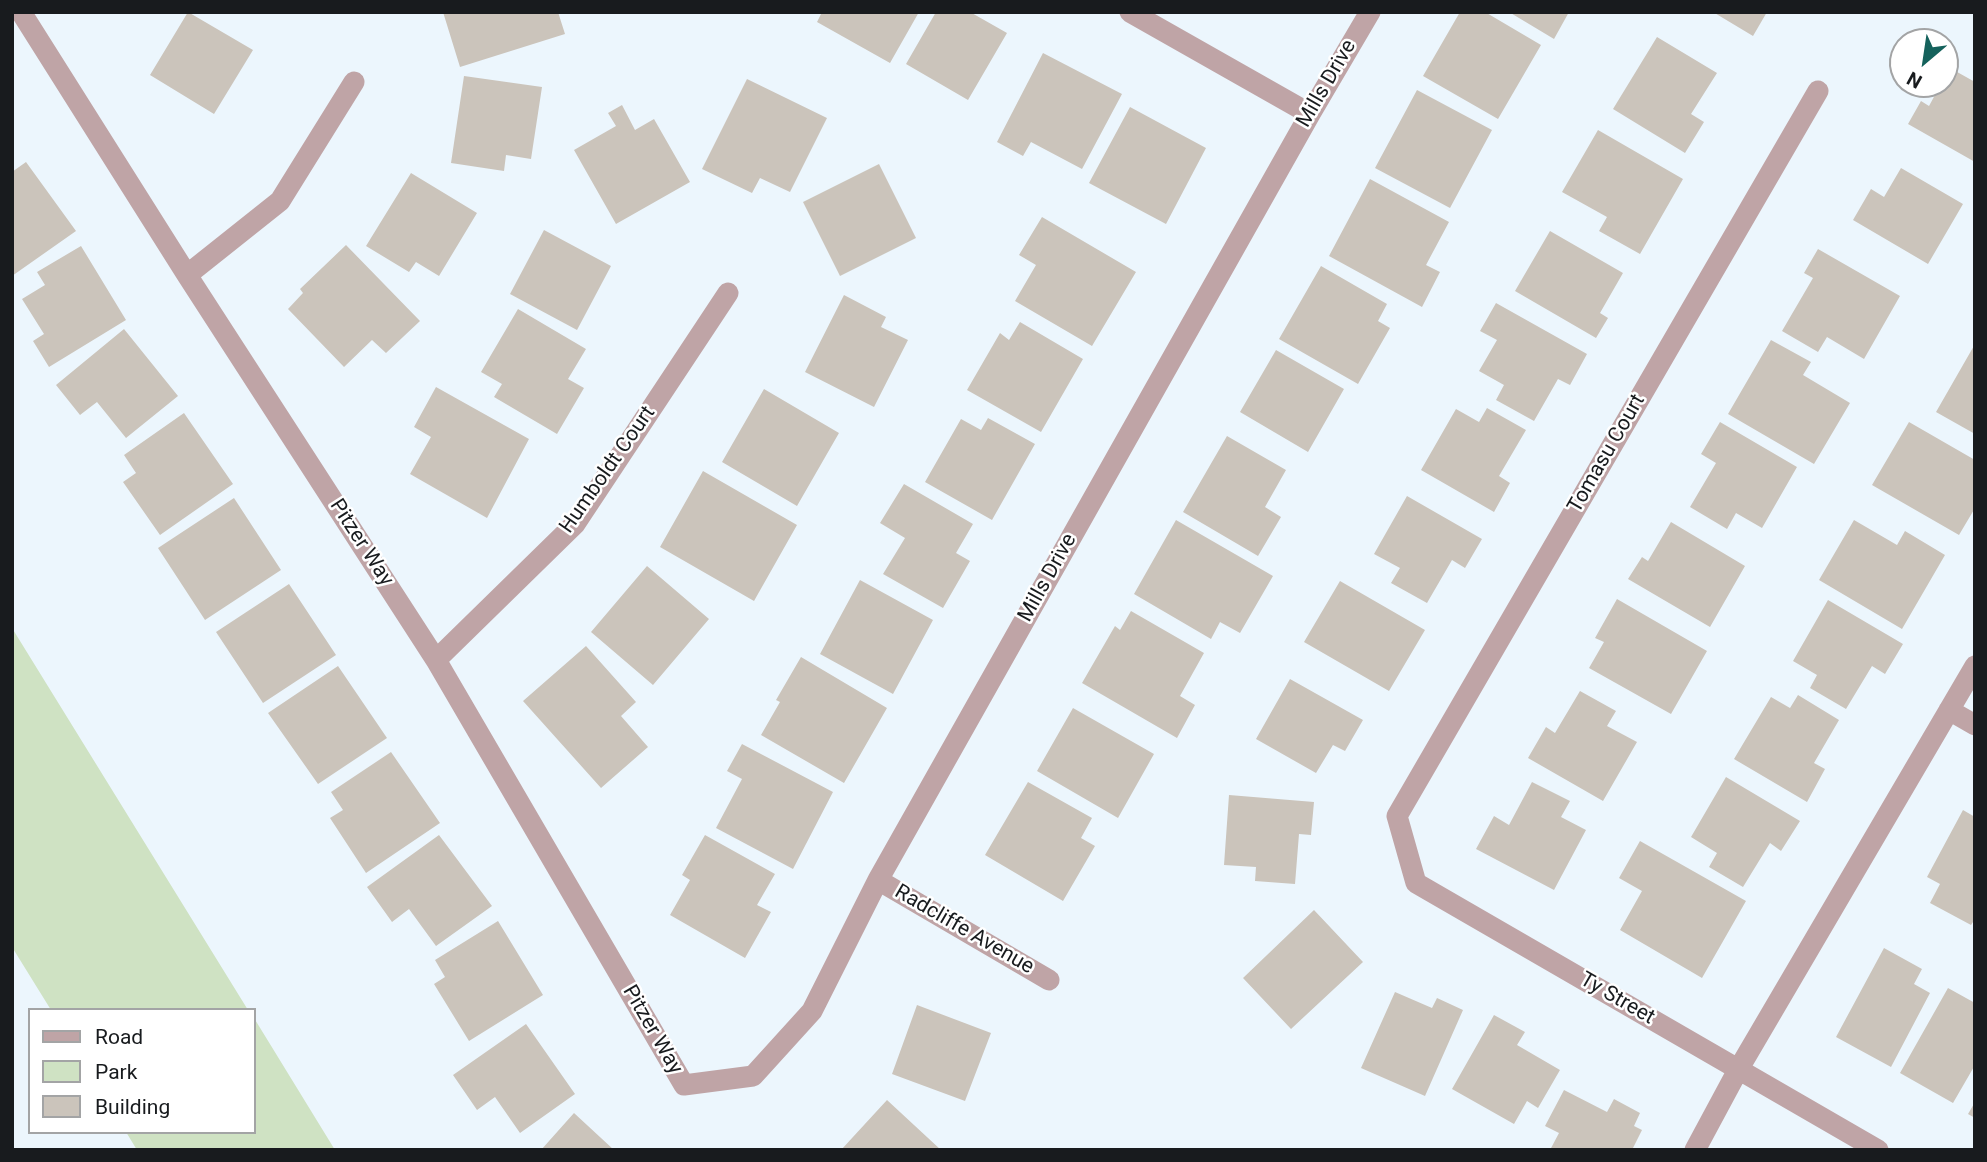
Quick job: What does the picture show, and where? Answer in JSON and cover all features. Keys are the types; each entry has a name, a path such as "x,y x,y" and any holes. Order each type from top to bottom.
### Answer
{"street":[{"name":"Pitzer Way","path":"21,12 436,660 684,1084"},
{"path":"1130,12 1310,114"},
{"name":"Mills Drive","path":"684,1084 753,1076 812,1011 878,880 1370,12"},
{"path":"187,275 280,201 354,82"},
{"name":"Tomasu Court","path":"1397,816 1818,91"},
{"name":"Humboldt Court","path":"436,660 575,524 728,293"},
{"path":"1695,1150 1738,1070 1975,666"},
{"path":"1950,710 1975,725"},
{"name":"Ty Street","path":"1397,816 1416,883 1878,1150"},
{"name":"Radcliffe Avenue","path":"878,880 1049,980"}],"green space":[{"path":"12,628 247,1008 50,1008 12,947"},
{"path":"256,1021 335,1150 137,1150 127,1134 256,1134"}],"building":[{"path":"188,12 253,50 214,114 150,75"},
{"path":"443,12 558,12 565,34 460,67"},
{"path":"822,12 919,12 890,63 817,22"},
{"path":"936,12 970,12 1007,33 968,100 906,64"},
{"path":"1460,12 1485,12 1541,45 1498,119 1423,76"},
{"path":"1509,12 1569,12 1554,39"},
{"path":"1713,12 1767,12 1753,36"},
{"path":"1657,37 1717,73 1691,114 1704,122 1685,153 1613,109"},
{"path":"1043,53 1122,94 1082,169 1031,142 1023,156 997,142"},
{"path":"1959,73 1975,82 1975,162 1908,124 1921,101 1929,106 1933,98 1959,98"},
{"path":"464,76 542,87 531,159 506,155 504,171 451,163"},
{"path":"747,79 827,118 790,192 760,178 752,193 702,169"},
{"path":"1417,90 1492,130 1450,208 1375,168"},
{"path":"622,105 635,130 654,119 690,182 616,224 574,150 616,126 608,113"},
{"path":"1130,107 1206,148 1166,224 1089,183"},
{"path":"1598,130 1683,179 1640,254 1599,231 1607,217 1562,192"},
{"path":"26,162 76,231 12,276 12,172"},
{"path":"879,164 916,238 840,276 803,202"},
{"path":"1901,168 1963,204 1928,264 1853,220 1871,189 1884,197"},
{"path":"411,173 477,213 439,276 416,262 409,272 366,246"},
{"path":"1370,179 1449,222 1426,265 1440,272 1422,307 1329,256"},
{"path":"1042,217 1136,272 1092,346 1015,301 1036,265 1019,255"},
{"path":"544,230 611,266 577,330 510,294"},
{"path":"1550,231 1623,273 1600,313 1608,318 1596,338 1515,291"},
{"path":"346,245 420,321 386,353 372,340 344,367 288,309 303,293 300,289"},
{"path":"81,246 126,320 49,367 33,341 44,334 22,299 45,285 37,272"},
{"path":"1818,249 1900,296 1864,359 1827,337 1818,352 1782,331 1813,278 1804,273"},
{"path":"1321,266 1387,304 1378,321 1390,328 1358,384 1279,339"},
{"path":"844,295 886,317 881,327 908,340 874,407 805,372"},
{"path":"1496,303 1587,354 1570,385 1558,379 1534,421 1496,400 1504,385 1479,371 1497,340 1480,331"},
{"path":"518,309 586,349 568,379 584,388 557,434 494,397 502,384 481,372"},
{"path":"1020,322 1083,359 1041,432 967,390 1000,333 1009,340"},
{"path":"124,329 178,396 126,438 97,402 80,415 56,385"},
{"path":"1771,340 1811,362 1803,375 1850,403 1814,464 1728,414"},
{"path":"1975,344 1975,434 1936,412"},
{"path":"1276,350 1344,389 1308,452 1240,412"},
{"path":"436,387 529,439 487,518 410,474 431,437 414,427"},
{"path":"764,389 839,433 797,506 722,462"},
{"path":"1487,408 1526,430 1499,476 1510,483 1494,512 1421,470 1456,409 1479,422"},
{"path":"184,413 233,484 160,535 123,482 136,473 124,455"},
{"path":"988,418 1035,444 992,520 925,482 961,419 981,430"},
{"path":"1720,422 1797,467 1762,528 1736,513 1727,529 1690,507 1716,463 1701,454"},
{"path":"1909,422 1975,460 1975,508 1959,535 1872,485"},
{"path":"1227,436 1286,470 1265,507 1281,517 1258,556 1183,512"},
{"path":"703,471 797,525 754,601 660,547"},
{"path":"904,484 973,524 956,553 970,561 943,608 883,574 905,538 880,523"},
{"path":"1407,496 1482,539 1465,568 1452,560 1427,603 1391,583 1400,568 1374,554"},
{"path":"234,498 281,570 205,620 158,548"},
{"path":"1176,520 1273,576 1240,633 1220,622 1211,639 1134,594"},
{"path":"1854,520 1897,545 1905,531 1945,555 1902,629 1819,580"},
{"path":"1671,522 1745,566 1710,627 1628,579 1642,557 1648,561"},
{"path":"647,566 709,619 653,685 591,632"},
{"path":"860,580 933,620 893,694 820,654"},
{"path":"1340,581 1425,630 1389,691 1304,642"},
{"path":"289,584 336,655 263,703 216,632"},
{"path":"1617,599 1707,651 1671,714 1589,668 1604,642 1595,638"},
{"path":"1828,600 1903,644 1885,674 1872,666 1846,709 1810,688 1817,675 1793,661"},
{"path":"1131,611 1204,653 1180,696 1195,705 1177,738 1082,683 1115,626 1120,630"},
{"path":"586,646 636,702 621,716 648,747 601,788 523,701"},
{"path":"801,657 887,708 844,783 761,735 780,702 776,700"},
{"path":"338,666 387,738 318,784 268,713"},
{"path":"1290,679 1363,720 1345,751 1333,745 1316,773 1256,739"},
{"path":"1580,691 1616,711 1607,726 1637,742 1603,801 1528,758 1546,727 1555,733"},
{"path":"1798,695 1839,720 1814,763 1825,769 1807,802 1734,759 1771,697 1790,708"},
{"path":"1073,708 1154,754 1118,818 1037,771"},
{"path":"742,744 833,792 793,869 716,828 742,779 727,771"},
{"path":"391,752 440,823 366,873 330,818 343,810 331,792"},
{"path":"1726,777 1800,821 1781,851 1770,843 1743,887 1709,867 1717,853 1691,837"},
{"path":"1028,782 1092,818 1081,838 1095,846 1063,901 985,855"},
{"path":"1532,782 1570,801 1561,817 1586,830 1554,890 1476,849 1494,816 1509,825"},
{"path":"1229,795 1314,802 1311,835 1299,834 1295,884 1255,881 1256,867 1224,865"},
{"path":"1963,810 1975,817 1975,919 1971,925 1930,903 1940,884 1927,877"},
{"path":"439,835 492,906 436,946 409,909 392,922 367,887"},
{"path":"705,835 775,874 757,905 771,912 745,958 670,915 690,880 682,875"},
{"path":"1640,841 1746,901 1702,978 1620,930 1642,891 1619,878"},
{"path":"1314,910 1363,962 1291,1029 1243,978"},
{"path":"498,921 543,995 469,1041 434,984 445,977 435,960"},
{"path":"1884,948 1922,969 1914,984 1930,993 1891,1067 1836,1037"},
{"path":"1948,988 1975,1003 1975,1065 1953,1103 1900,1073"},
{"path":"1395,992 1432,1008 1437,998 1463,1010 1425,1096 1361,1068"},
{"path":"917,1005 991,1033 965,1101 892,1074"},
{"path":"1494,1015 1525,1032 1517,1045 1560,1070 1538,1108 1527,1101 1514,1124 1452,1089"},
{"path":"526,1024 575,1094 520,1133 495,1097 477,1110 453,1075"},
{"path":"1564,1090 1607,1112 1614,1099 1640,1113 1634,1126 1642,1130 1632,1150 1550,1150 1559,1133 1545,1126"},
{"path":"887,1100 941,1150 841,1150"},
{"path":"1975,1102 1975,1118 1968,1114"},
{"path":"574,1113 614,1150 541,1150"}]}
